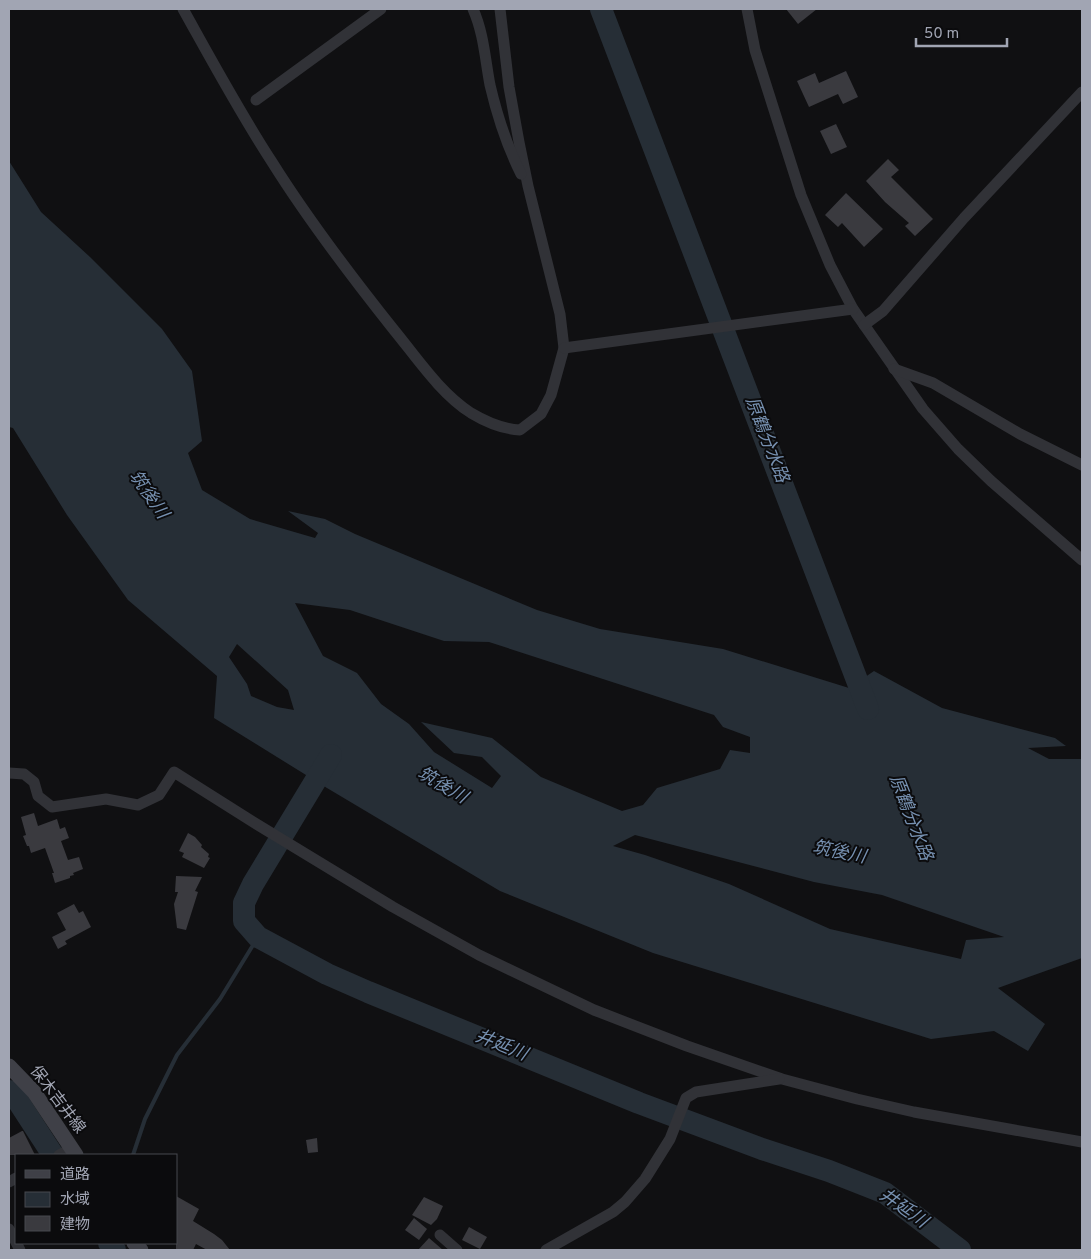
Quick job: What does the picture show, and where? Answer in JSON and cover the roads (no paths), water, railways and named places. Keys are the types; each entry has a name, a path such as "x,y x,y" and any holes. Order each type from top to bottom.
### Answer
{"main road":[{"name":"保木吉井線","path":"9,1066 34,1092 68,1153"}],"street":[{"path":"183,9 242,114 273,164 362,290 446,392 470,412 491,423 506,429 520,430 541,414 552,395 568,347 528,186 510,86 500,9"},
{"path":"256,100 381,9"},
{"path":"473,9 480,24 490,84 502,127 512,156 528,186"},
{"path":"747,9 755,50 801,195 849,310 864,325 923,410 958,449 991,481 1082,560"},
{"path":"864,325 884,310 964,218 1082,92"},
{"path":"568,347 849,310"},
{"path":"894,368 933,383 1020,434 1082,465"},
{"path":"9,773 24,774 34,782 38,796 52,807 106,799 138,805 159,795 174,772 394,907 480,956 585,1006 687,1046 782,1079 914,1112 1082,1142"},
{"path":"546,1250 613,1212 625,1202 645,1179 670,1139 686,1098 696,1092 782,1079"},
{"path":"9,1229 15,1240"},
{"path":"440,1235 457,1250"}],"water":[{"name":"筑後川","path":"9,161 41,212 90,257 162,329 192,371 202,441 188,453 202,490 250,519 315,538 318,533 288,511 325,519 355,534 537,610 600,629 723,649 849,688 874,671 942,708 1055,738 1066,746 1028,748 1049,759 1082,759 1082,958 998,988 1045,1024 1028,1051 994,1031 931,1039 653,953 500,891 214,718 217,676 128,600 67,515 13,428 9,427","holes":["295,603 350,610 444,641 489,642 714,715 723,727 750,737 750,753 730,750 720,769 657,788 643,805 622,811 541,777 492,738 421,722 454,753 482,757 501,776 492,788 434,752 409,724 381,704 357,673 323,656","237,644 288,690 294,710 277,707 251,696 247,684 229,657","635,835 814,882 882,895 1004,937 966,940 961,959 830,929 729,884 613,846"]}],"waterway":[{"name":"原鶴分水路","path":"601,9 868,709"},
{"name":"井延川","path":"331,755 253,884 244,903 244,921 258,937 327,974 368,992 639,1103 885,1193 960,1250"},
{"path":"133,1154 145,1119 177,1055 220,999 258,937"},
{"path":"9,1091 16,1098 52,1154"},
{"path":"110,1244 115,1250"}]}
